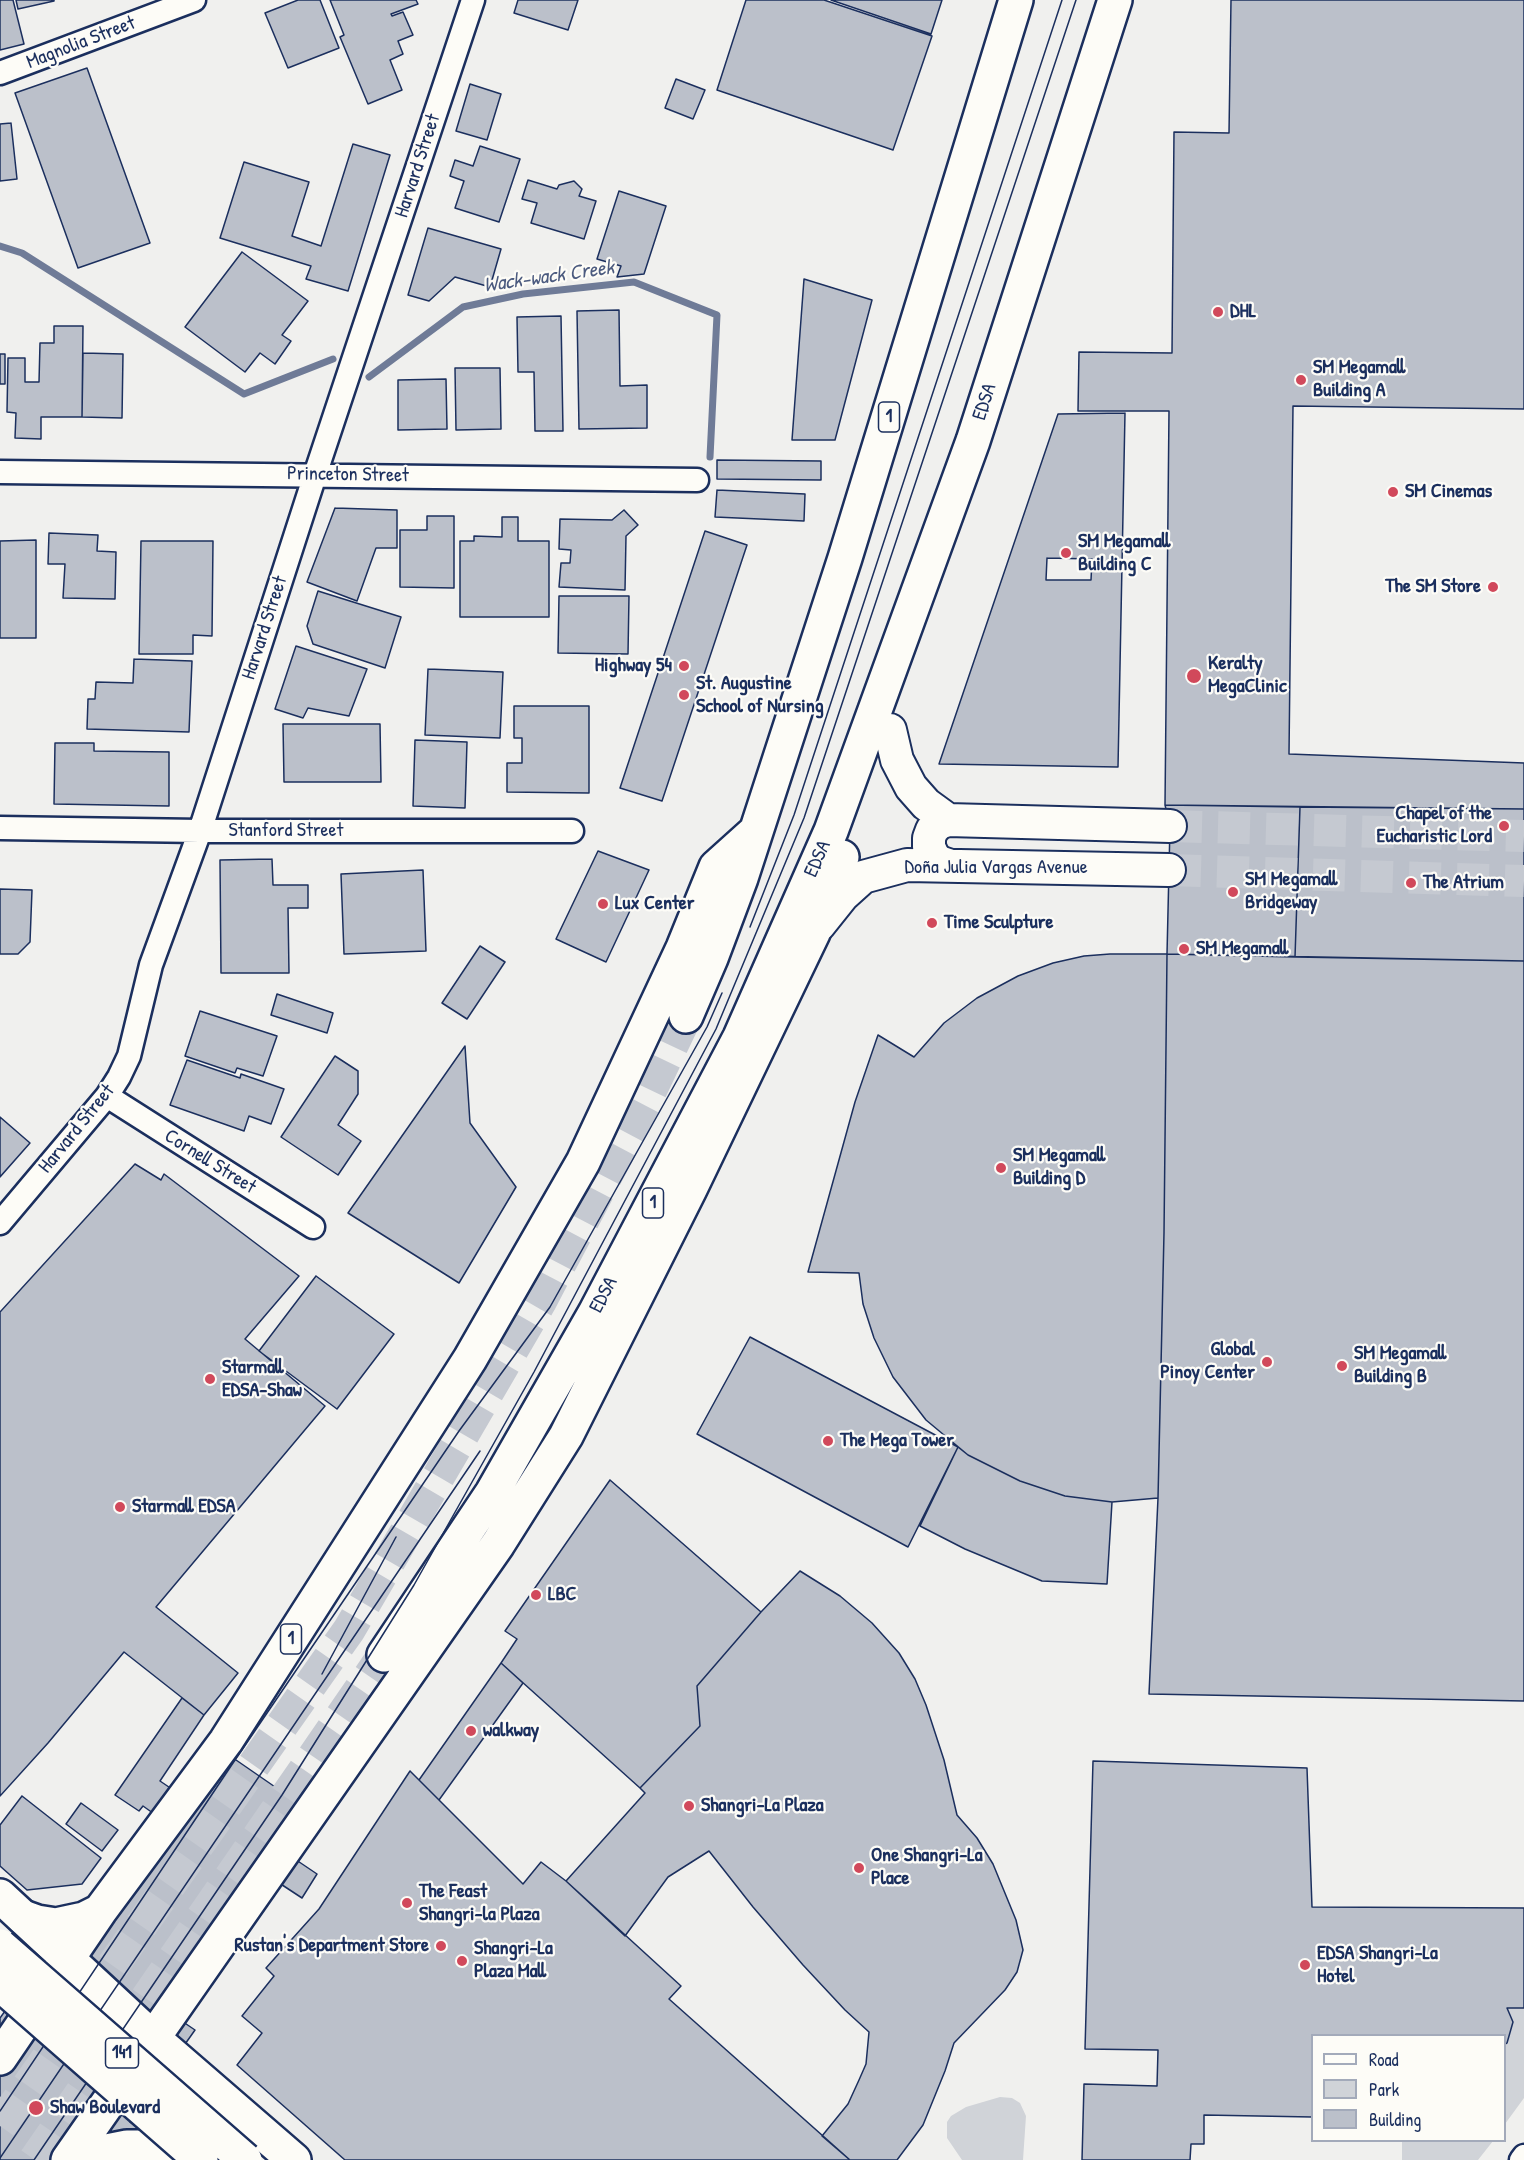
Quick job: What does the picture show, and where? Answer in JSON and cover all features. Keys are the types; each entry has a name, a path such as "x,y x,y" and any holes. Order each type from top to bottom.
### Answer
{"main road":[{"name":"1","path":"686,1016 711,958 756,831 849,547 1016,0"},
{"name":"EDSA","path":"384,1655 492,1493 595,1313 740,1037 831,831 973,441 1115,0"},
{"name":"1","path":"68,2160 130,2068 498,1544 566,1436 695,1178 813,933 890,730 886,675"},
{"path":"890,730 897,760 911,787 926,804 948,820"},
{"path":"948,865 939,862 933,856 929,847 929,838 932,830 939,823 948,820 1170,826"},
{"name":"1","path":"0,2058 99,1911 226,1741 470,1359 583,1162 671,976 716,867 756,831"},
{"name":"Doña Julia Vargas Avenue","path":"813,933 843,895 863,877 907,865 1168,870"},
{"path":"12,1906 37,1922 56,1925 84,1919 99,1911"},
{"name":"141","path":"12,1906 153,2038 294,2160"},
{"name":"141","path":"0,1946 245,2160"},
{"path":"0,1953 44,1994 89,2027 102,2034 153,2038"},
{"name":"141","path":"0,1984 201,2160"},
{"name":"141","path":"0,2001 174,2155"},
{"path":"24,2023 44,2021 66,2026 130,2068 236,2160"},
{"path":"84,2160 107,2151 127,2147 156,2147 174,2155"}],"street":[{"name":"Magnolia Street","path":"0,73 194,0"},
{"name":"Harvard Street","path":"0,1223 107,1096 129,1056 151,964 200,831 315,475 473,0"},
{"name":"Princeton Street","path":"0,472 697,480"},
{"name":"Stanford Street","path":"0,828 200,831 572,831"},
{"name":"Cornell Street","path":"107,1096 313,1227"},
{"path":"1521,2160 1524,2156"}],"green space":[{"path":"1507,2008 1524,2008 1524,2098 1506,2123 1506,2044 1513,2022"},
{"path":"1000,2097 1012,2098 1020,2103 1026,2116 1023,2160 962,2160 947,2138 947,2122 951,2116 966,2107"},
{"path":"1402,2142 1492,2142 1478,2160 1402,2160"}],"building":[{"path":"0,0 13,0 24,44 0,50"},
{"path":"16,0 54,0 54,1 18,9"},
{"path":"298,0 320,0 339,48 288,68 265,13"},
{"path":"330,0 416,0 418,4 391,14 392,16 403,12 413,35 398,41 403,54 390,60 402,90 368,104 340,37 344,35"},
{"path":"518,0 578,0 568,30 514,13"},
{"path":"746,0 824,0 932,36 893,150 717,90"},
{"path":"831,0 942,0 931,34"},
{"name":"SM Megamall Building A","path":"1231,0 1524,0 1524,409 1293,406 1289,754 1524,763 1524,809 1165,805 1169,411 1078,411 1079,352 1172,353 1174,132 1229,133"},
{"path":"87,68 150,243 78,268 15,93"},
{"path":"676,79 705,90 693,119 665,108"},
{"path":"470,84 501,94 487,140 456,131"},
{"path":"11,123 17,179 0,181 0,124"},
{"path":"353,144 390,155 348,291 306,279 311,266 220,238 244,162 309,182 292,236 321,246"},
{"path":"480,146 520,159 499,222 455,208 464,181 450,176 455,160 473,166"},
{"path":"528,180 557,189 559,185 574,181 582,189 579,196 596,201 584,239 531,223 537,203 522,199"},
{"path":"619,191 666,206 644,274 617,277 621,266 597,259"},
{"path":"428,228 501,249 490,287 455,277 429,301 408,295"},
{"path":"242,252 308,301 282,335 291,341 275,364 260,353 245,372 185,327"},
{"path":"804,279 872,300 835,440 792,440"},
{"path":"619,310 620,386 647,385 647,428 579,429 577,311"},
{"path":"561,316 563,431 535,431 534,372 518,372 517,317"},
{"path":"54,326 83,326 82,417 41,417 41,439 15,438 16,413 7,412 8,358 25,358 25,382 39,382 40,343 54,343"},
{"path":"83,353 123,354 122,418 82,417"},
{"path":"0,354 5,354 5,384 0,384"},
{"path":"455,368 500,368 501,429 456,430"},
{"path":"446,379 447,429 398,430 398,380"},
{"name":"SM Megamall Building C","path":"1125,413 1118,767 939,764 1058,414"},
{"path":"717,460 821,461 821,480 717,479"},
{"path":"717,490 805,494 804,521 715,517"},
{"path":"335,508 397,510 397,548 376,548 357,601 307,582"},
{"path":"624,510 638,525 626,536 625,590 559,587 561,563 570,563 571,550 559,549 560,519 612,520"},
{"path":"427,516 454,516 454,588 400,587 400,530 427,530"},
{"path":"502,517 518,517 518,541 549,541 549,617 460,617 460,541 474,541 474,536 502,537"},
{"name":"Highway 54","path":"705,531 747,545 662,801 620,788"},
{"path":"49,533 98,535 97,551 116,552 115,599 63,598 65,564 48,564"},
{"path":"36,540 36,638 0,638 0,541"},
{"path":"141,541 213,541 212,636 193,635 193,654 139,654"},
{"path":"1047,558 1092,559 1091,580 1046,580"},
{"path":"318,591 401,617 385,668 313,644 307,626"},
{"path":"559,596 629,596 628,654 558,653"},
{"path":"296,646 367,669 349,716 308,708 303,718 275,709"},
{"path":"134,659 192,661 189,732 87,729 88,699 95,699 96,682 133,683"},
{"path":"428,669 503,672 500,738 425,735"},
{"path":"514,706 589,706 589,793 507,792 507,763 522,763 522,738 514,738"},
{"path":"283,724 380,724 381,782 284,782"},
{"path":"415,740 467,742 465,808 413,806"},
{"path":"55,743 94,743 94,751 169,752 169,806 54,804"},
{"name":"SM Megamall Bridgeway","path":"1165,805 1300,807 1295,957 1167,954 1170,826"},
{"name":"The Atrium","path":"1300,807 1524,809 1524,961 1295,957"},
{"name":"Lux Center","path":"598,851 649,870 606,962 556,939"},
{"path":"272,859 273,885 308,885 308,908 288,908 289,973 221,973 220,860"},
{"path":"423,870 426,951 344,954 341,874"},
{"path":"0,889 32,890 30,942 18,954 0,954"},
{"path":"480,946 505,962 467,1019 442,1003"},
{"name":"SM Megamall Building D","path":"1167,954 1158,1498 1112,1502 1065,1496 1020,1481 968,1455 926,1420 893,1377 874,1338 863,1304 859,1273 808,1272 855,1102 878,1035 914,1057 944,1023 977,998 1018,976 1053,963 1084,956"},
{"name":"SM Megamall Building B","path":"1167,954 1524,961 1524,1701 1149,1694 1158,1498"},
{"path":"277,994 333,1013 327,1033 271,1015"},
{"path":"200,1011 277,1036 263,1076 237,1068 235,1073 185,1056"},
{"path":"465,1046 470,1123 516,1187 459,1283 348,1213"},
{"path":"335,1056 358,1071 358,1094 338,1125 361,1141 338,1175 281,1137"},
{"path":"187,1060 240,1078 241,1074 284,1089 271,1124 249,1116 244,1131 170,1105"},
{"path":"0,1117 30,1143 0,1177"},
{"name":"Starmall EDSA","path":"135,1164 161,1180 164,1174 299,1276 245,1339 325,1406 156,1607 238,1673 204,1715 124,1652 0,1796 0,1312"},
{"path":"316,1276 394,1334 337,1409 259,1351"},
{"name":"The Mega Tower","path":"750,1337 958,1447 908,1547 697,1434"},
{"path":"958,1447 968,1455 1020,1481 1065,1496 1112,1502 1107,1584 1042,1581 965,1549 920,1526"},
{"path":"610,1480 761,1612 697,1686 700,1726 640,1788 501,1663 517,1639 505,1631"},
{"name":"One Shangri-La Place","path":"800,1571 840,1596 872,1623 899,1653 915,1679 944,1760 957,1815 977,1838 993,1864 1016,1920 1023,1950 1017,1972 1005,1990 954,2043 923,2125 897,2160 850,2160 822,2136 848,2104 859,2080 866,2064 869,2032 803,1965 709,1851 668,1877 625,1936 566,1881 645,1793 640,1788 700,1726 697,1686"},
{"name":"walkway","path":"501,1663 523,1683 439,1800 419,1780"},
{"path":"182,1698 204,1715 160,1781 188,1800 171,1826 143,1806 139,1811 115,1795"},
{"name":"Shaw Boulevard","path":"223,1751 307,1809 170,2013 195,2030 130,2122 146,2134 128,2160 0,2160 0,2018 59,1935"},
{"name":"EDSA Shangri-La Hotel","path":"1093,1761 1307,1768 1312,1907 1524,1908 1524,2008 1507,2008 1513,2022 1507,2043 1506,2034 1311,2034 1311,2117 1204,2115 1204,2144 1191,2144 1190,2160 1082,2160 1084,2084 1157,2086 1158,2050 1085,2049"},
{"name":"Shangri-La Plaza Mall","path":"410,1771 523,1884 541,1862 566,1881 681,1986 669,1999 850,2160 345,2160 237,2065 262,2033 242,2016 274,1976 266,1968 319,1909"},
{"path":"22,1796 101,1858 82,1884 27,1890 0,1866 0,1825"},
{"path":"81,1803 118,1830 102,1851 66,1824"},
{"path":"280,1849 317,1874 302,1898 264,1873"}],"waterway":[{"name":"Wack-wack Creek","path":"0,246 22,253 244,394 333,359"},
{"name":"Wack-wack Creek","path":"369,377 463,307 523,294 634,282 717,315 710,457"}],"tunnel":[{"path":"1170,826 1524,836"},
{"path":"1169,870 1524,881"},
{"path":"0,2126 349,1630 540,1302 646,1100 686,1016"},
{"path":"35,2160 384,1655"}],"tram line":[{"path":"750,927 794,815 1062,0"},
{"path":"34,2160 282,1795 414,1585 534,1372 716,1029 804,818 1076,0"},
{"path":"0,2111 459,1431 550,1307 707,1027 722,993"},
{"path":"0,2158 480,1451"},
{"path":"322,1674 396,1537"}],"place":[{"name":"DHL","path":"1218,312"},
{"name":"SM Megamall Building A","path":"1301,380"},
{"name":"SM Cinemas","path":"1393,492"},
{"name":"SM Megamall Building C","path":"1066,553"},
{"name":"The SM Store","path":"1493,587"},
{"name":"Highway 54","path":"684,666"},
{"name":"Keralty MegaClinic","path":"1194,676"},
{"name":"St. Augustine School of Nursing","path":"684,695"},
{"name":"Chapel of the Eucharistic Lord","path":"1504,826"},
{"name":"The Atrium","path":"1411,883"},
{"name":"SM Megamall Bridgeway","path":"1233,892"},
{"name":"Lux Center","path":"603,904"},
{"name":"Time Sculpture","path":"932,923"},
{"name":"SM Megamall","path":"1184,949"},
{"name":"SM Megamall Building D","path":"1001,1168"},
{"name":"Global Pinoy Center","path":"1267,1362"},
{"name":"SM Megamall Building B","path":"1342,1366"},
{"name":"Starmall EDSA-Shaw","path":"210,1379"},
{"name":"The Mega Tower","path":"828,1441"},
{"name":"Starmall EDSA","path":"120,1507"},
{"name":"LBC","path":"536,1595"},
{"name":"walkway","path":"471,1731"},
{"name":"Shangri-La Plaza","path":"689,1806"},
{"name":"One Shangri-La Place","path":"859,1868"},
{"name":"The Feast Shangri-la Plaza","path":"407,1903"},
{"name":"Rustan's Department Store","path":"441,1946"},
{"name":"Shangri-La Plaza Mall","path":"462,1961"},
{"name":"EDSA Shangri-La Hotel","path":"1305,1965"},
{"name":"Shaw Boulevard","path":"36,2108"}]}
